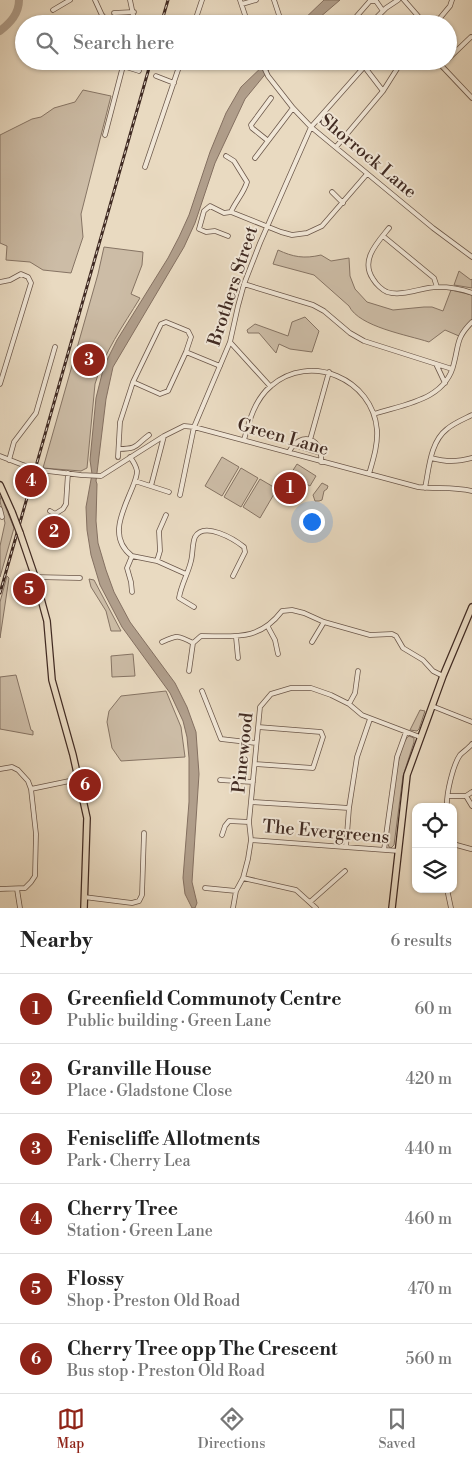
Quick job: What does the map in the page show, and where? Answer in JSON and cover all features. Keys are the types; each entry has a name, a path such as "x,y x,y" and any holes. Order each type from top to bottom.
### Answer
{"main road":[{"path":"1,488 20,533 35,577 47,622 52,680 79,779 87,818 84,908"},
{"path":"392,908 407,776 443,676 472,607"}],"street":[{"path":"53,10 70,0"},
{"path":"95,0 102,15"},
{"path":"130,0 134,15"},
{"path":"197,15 202,0"},
{"path":"245,15 241,2 256,0"},
{"path":"274,0 279,15"},
{"path":"379,15 398,0"},
{"path":"442,15 450,6 452,0"},
{"path":"358,15 370,1 376,1 383,11"},
{"path":"407,1 418,15"},
{"path":"114,13 134,12"},
{"path":"457,50 471,37"},
{"path":"104,135 121,70"},
{"path":"145,167 178,70"},
{"name":"Shorrock Lane","path":"265,70 292,108 311,127 472,257"},
{"name":"Brothers Street","path":"180,496 194,427 230,342 244,284 267,226 311,127 361,70"},
{"path":"366,70 384,91"},
{"path":"336,147 384,91 397,70"},
{"path":"445,70 472,98"},
{"path":"156,76 174,83"},
{"path":"468,94 472,90"},
{"path":"267,140 252,128 251,125 271,98"},
{"path":"255,158 292,108"},
{"path":"226,156 234,161 247,182 245,189 235,202 231,212"},
{"path":"228,236 215,231 206,232 199,229 204,211 210,206 224,213 231,212 281,232 292,235 307,233 322,226 367,174"},
{"path":"332,192 343,203"},
{"path":"389,228 374,246 368,259 369,272 375,283 386,292 398,293 437,287 472,292"},
{"path":"383,236 434,278 437,287"},
{"path":"0,282 10,280 21,274 28,278 31,283 0,384"},
{"path":"244,284 324,311 350,333 364,341 452,369"},
{"path":"118,457 120,422 133,382 161,324 166,322 188,331 191,337 186,352 168,391 160,394 133,382"},
{"path":"374,414 429,397 445,383 452,369 457,345 472,322"},
{"path":"468,327 472,331"},
{"path":"230,342 270,386"},
{"path":"9,460 14,442 36,413 55,347"},
{"path":"186,352 220,366"},
{"path":"436,364 445,383"},
{"path":"244,440 253,413 270,386 287,376 303,372 329,372 339,376 364,396 374,414 377,430 376,451 369,474"},
{"path":"310,440 329,372"},
{"path":"425,488 431,458 439,436 449,427 472,415"},
{"name":"Green Lane","path":"68,474 99,476 164,436 184,426 194,427 425,488 450,488 472,491"},
{"path":"119,449 132,449 139,446 149,435"},
{"path":"151,486 164,436"},
{"path":"289,452 294,443 301,439 310,440 317,443 320,448 322,452 321,462"},
{"path":"0,456 23,466 68,474 66,504 55,514 54,524"},
{"path":"130,457 137,469 137,474 122,514 119,527 120,542 132,556 157,561 186,574"},
{"path":"431,458 444,462 458,462 472,458"},
{"path":"135,482 170,492"},
{"path":"0,510 2,517"},
{"path":"50,511 55,514"},
{"path":"157,561 160,551 160,531 166,515"},
{"path":"194,607 179,598 192,558 195,537 201,531 208,530 227,537 245,548 245,552 233,576"},
{"path":"132,556 126,568 132,592"},
{"path":"35,577 80,578"},
{"path":"190,671 194,643 201,636 236,637 251,634 268,627 282,611 292,610 324,622 370,635 392,634 396,636 403,648 423,660 433,672 443,676"},
{"path":"312,642 324,622"},
{"path":"268,627 275,640 278,654"},
{"path":"162,642 181,636 194,643"},
{"path":"236,637 238,658"},
{"path":"349,704 355,693 358,671"},
{"name":"Pinewood","path":"233,908 236,891 243,878 251,840 249,822 260,707 271,694 291,688 311,688 349,704 362,715 420,737"},
{"path":"202,691 221,739 256,743"},
{"path":"432,706 472,722"},
{"path":"346,847 349,808 357,757 370,718"},
{"path":"255,764 312,768 323,737 321,732 258,727"},
{"path":"384,850 397,757 406,732"},
{"path":"447,803 459,756 472,744"},
{"path":"0,769 12,767 18,770 28,781 31,789 36,834 35,876 26,888 0,889"},
{"path":"31,789 79,779"},
{"path":"220,780 253,782"},
{"path":"448,796 466,796 472,792"},
{"path":"466,796 472,806"},
{"path":"252,802 349,808"},
{"path":"222,835 229,821 249,822"},
{"path":"84,897 132,903 140,901 142,895 144,833"},
{"name":"The Evergreens","path":"251,840 399,852"},
{"path":"457,845 471,849"},
{"path":"310,902 345,871"},
{"path":"243,878 296,890 316,908"},
{"path":"205,888 236,891"},
{"path":"17,889 20,908"},
{"path":"448,893 451,908"}],"shaded area":[{"path":"324,0 340,0 322,15 308,15"},
{"path":"259,70 269,70 245,99 215,163 195,223 184,247 113,367 106,399 96,481 98,543 114,592 130,622 175,683 187,707 196,732 199,774 192,882 197,903 195,908 192,908 185,894 183,878 189,802 189,758 183,721 170,693 122,627 100,585 91,555 86,507 92,474 90,460 96,398 104,366 117,340 179,237 189,215 210,152 226,113 241,87"},
{"path":"83,90 111,96 81,214 83,237 71,273 43,270 30,262 6,260 7,246 0,243 0,135 32,119 41,117 54,108 75,102"},
{"path":"104,247 143,252 142,265 131,294 140,298 103,361 95,384 87,468 81,471 43,468 98,274"},
{"path":"278,250 299,257 321,255 331,261 349,258 350,276 355,289 367,302 393,310 432,307 443,311 451,290 472,295 472,320 459,336 445,330 429,342 373,325 354,313 349,306 314,275 273,264"},
{"path":"459,271 472,279 472,288 454,285"},
{"path":"305,317 319,331 312,352 290,349 279,344 276,353 259,333 248,333 247,330 255,324 288,336 292,322"},
{"path":"305,441 317,446 319,455 293,447"},
{"path":"222,457 239,467 222,496 205,486"},
{"path":"297,464 316,476 310,486 290,475"},
{"path":"241,468 258,478 241,507 224,497"},
{"path":"260,479 277,489 260,518 243,507"},
{"path":"322,483 328,486 327,489 324,491 322,500 315,501 313,495"},
{"path":"1,496 14,528 0,577 0,546 5,523 0,501"},
{"path":"7,576 9,578 0,638 0,602"},
{"path":"89,579 94,580 121,631 111,631 106,611 91,587"},
{"path":"133,654 135,676 112,677 111,656"},
{"path":"16,675 33,735 0,729 0,677"},
{"path":"166,691 181,727 185,757 121,761 112,748 107,722 109,711 121,696"},
{"path":"420,710 425,711 419,729 417,731 410,730"},
{"path":"409,736 414,738 414,742 403,776 394,845 391,848 387,841 394,784 400,753 404,742"}],"waterway":[{"path":"0,31 13,18 19,5 19,0"}],"railway":[{"path":"164,15 168,0"},
{"path":"0,593 148,70"}],"place":[{"name":"Feniscliffe Allotments","path":"89,360"},
{"name":"Cherry Tree","path":"31,481"},
{"name":"Greenfield Communoty Centre","path":"290,488"},
{"name":"Granville House","path":"54,532"},
{"name":"Flossy","path":"29,589"},
{"name":"Cherry Tree opp The Crescent","path":"85,785"}]}
